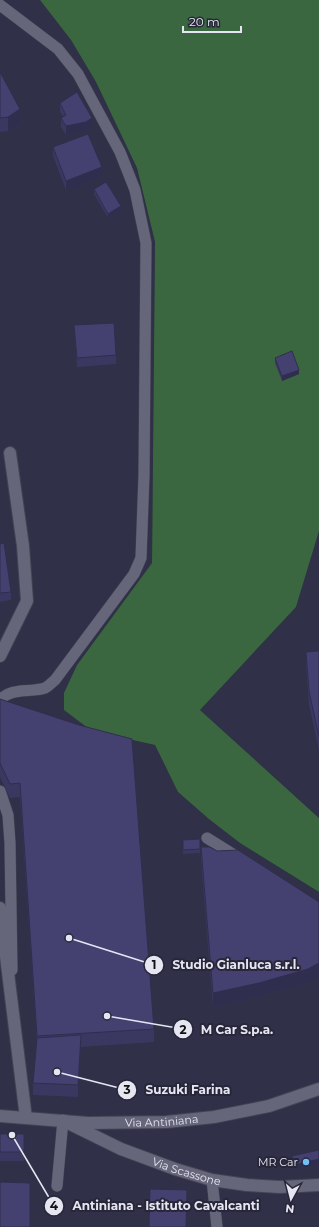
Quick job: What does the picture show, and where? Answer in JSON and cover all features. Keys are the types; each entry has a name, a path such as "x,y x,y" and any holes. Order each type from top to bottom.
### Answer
{"street":[{"path":"0,656 27,601 23,546 10,453"},
{"path":"0,908 26,1118"},
{"name":"Via Antiniana","path":"0,1116 88,1123 166,1122 214,1117 269,1106 319,1089"},
{"name":"Via Scassone","path":"63,1120 121,1150 212,1180 247,1185 280,1187 319,1185"}],"lane":[{"path":"0,4 58,50 78,74 120,152 135,190 146,243 144,475 140,558 134,574 55,680 47,687 37,690 12,692 0,700"},
{"path":"0,790 8,815 10,843 13,1011"},
{"path":"207,838 247,863"},
{"path":"57,1186 63,1120"},
{"path":"212,1180 217,1227"}],"shaded area":[{"path":"0,0 40,0 71,40 96,82 137,168 155,242 152,563 77,665 92,731 155,745 178,792 240,843 319,892 319,1227 0,1227"},
{"path":"319,531 319,818 200,710 296,607"}],"green space":[{"path":"40,0 319,0 319,531 296,607 200,710 319,818 319,892 240,843 178,792 155,745 92,731 64,710 64,693 77,665 152,563 155,242 137,168 96,82 71,40"}],"building":[{"path":"0,72 20,109 8,117 0,118"},
{"path":"77,92 92,118 86,122 66,126 61,118 66,115 60,103"},
{"path":"88,134 102,167 66,181 53,147"},
{"path":"106,182 121,206 108,214 94,189"},
{"path":"114,323 116,355 77,358 74,325"},
{"path":"292,351 299,370 282,376 275,358"},
{"path":"4,543 11,592 0,593 0,544"},
{"path":"319,646 319,737 309,691 306,652 318,651"},
{"path":"0,699 79,725 132,739 154,1029 37,1036 20,783 10,784 0,763"},
{"path":"200,839 200,849 183,850 183,840"},
{"path":"201,847 210,847 217,851 238,850 319,902 319,963 308,969 259,983 213,993"},
{"path":"81,1035 78,1085 33,1083 37,1038"},
{"path":"0,1134 24,1134 24,1152 0,1152"},
{"path":"319,1150 319,1159 294,1165 292,1156"},
{"path":"0,1182 30,1183 30,1227 0,1227"},
{"path":"150,1189 187,1190 186,1227 149,1227"}],"place":[{"name":"Studio Gianluca s.r.l.","path":"69,938"},
{"name":"M Car S.p.a.","path":"107,1016"},
{"name":"Suzuki Farina","path":"57,1072"},
{"name":"Antiniana - Istituto Cavalcanti","path":"12,1135"},
{"name":"MR Car","path":"306,1162"}]}
